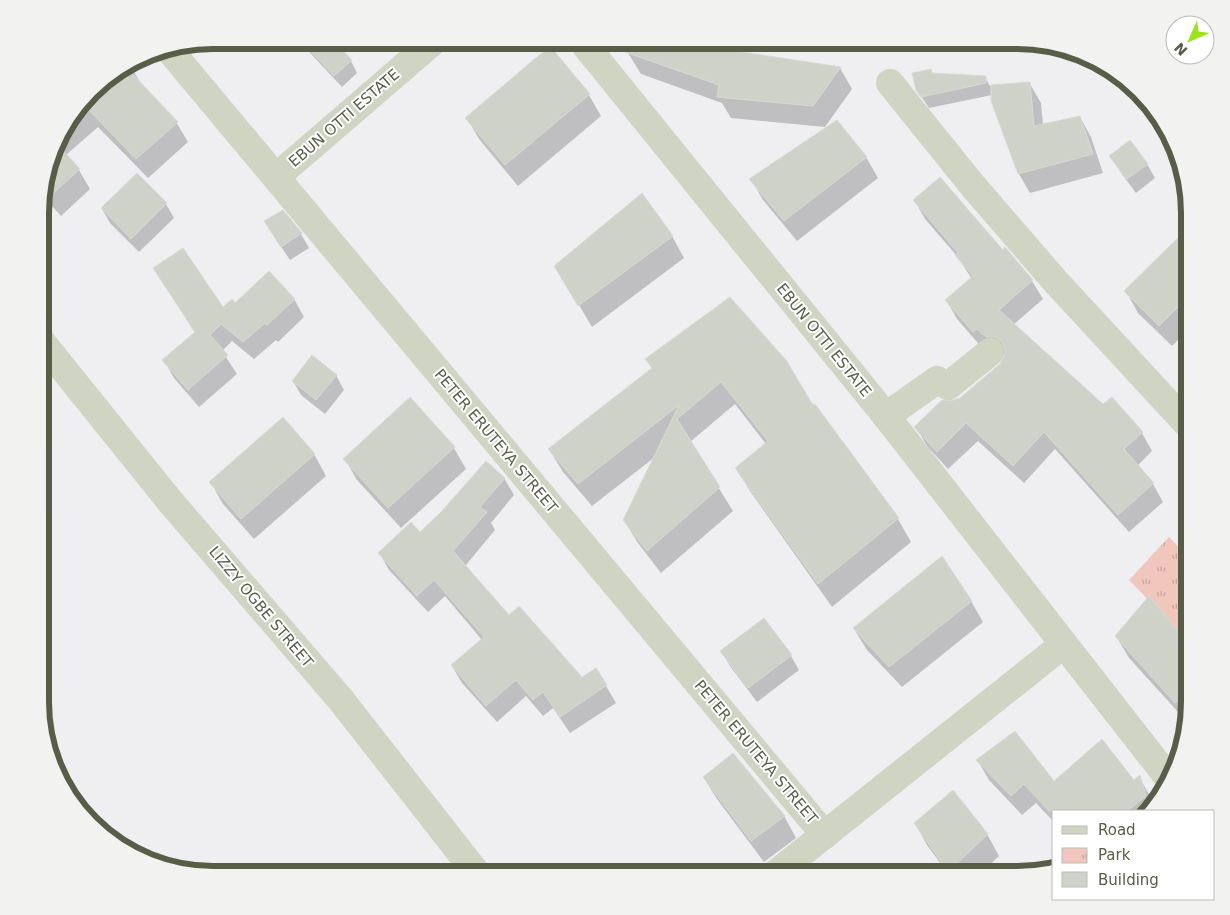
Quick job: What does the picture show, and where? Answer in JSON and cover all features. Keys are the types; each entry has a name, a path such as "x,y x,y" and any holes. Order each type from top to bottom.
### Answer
{"street":[{"name":"EBUN OTTI ESTATE","path":"276,177 424,49"},
{"name":"EBUN OTTI ESTATE","path":"588,49 886,416 1165,773"},
{"name":"PETER ERUTEYA STREET","path":"172,54 825,835"},
{"path":"890,83 973,186 1050,274 1181,417"},
{"name":"LIZZY OGBE STREET","path":"49,351 169,500 341,700 471,866"},
{"path":"886,416 937,380 948,386 990,352"},
{"path":"785,866 1064,644"}],"green space":[{"path":"1169,537 1181,550 1181,634 1129,580"}],"building":[{"path":"308,49 342,49 352,60 334,76"},
{"path":"546,49 552,49 590,94 505,165 465,118"},
{"path":"616,49 722,49 841,67 813,106 717,97 719,85"},
{"path":"931,69 932,73 986,76 986,83 921,97 916,90 912,73"},
{"path":"130,71 178,122 136,159 86,107 104,89"},
{"path":"1030,82 1034,126 1080,116 1093,154 1018,174 991,101 991,85"},
{"path":"837,120 867,157 784,221 749,179"},
{"path":"1130,140 1148,164 1127,179 1109,156"},
{"path":"62,149 80,169 50,196 54,170"},
{"path":"137,173 167,203 131,239 101,208"},
{"path":"940,177 1003,250 1005,247 1033,280 999,310 1103,404 1112,397 1143,432 1124,449 1154,483 1118,515 1044,432 1013,466 966,423 937,452 914,427 942,400 950,401 960,398 1000,364 1005,354 1002,342 995,337 986,337 977,329 973,332 945,300 973,276 955,255 958,253 913,200"},
{"path":"642,193 673,236 578,306 554,266"},
{"path":"283,210 302,233 281,247 264,221"},
{"path":"1181,235 1181,304 1159,326 1124,291"},
{"path":"183,248 223,307 232,299 235,303 269,271 295,299 267,325 265,323 243,342 221,324 210,335 228,355 188,390 162,360 195,332 153,268"},
{"path":"730,297 786,360 813,405 815,404 899,518 818,584 735,468 768,441 721,382 677,419 720,487 647,551 623,520 679,405 578,484 548,449 652,368 645,359"},
{"path":"312,355 337,375 316,400 292,381"},
{"path":"410,397 455,447 388,508 343,459"},
{"path":"283,417 315,454 241,519 209,482"},
{"path":"486,461 505,478 480,507 487,512 453,551 509,615 519,606 582,677 596,668 607,685 560,717 543,692 533,700 516,680 486,706 451,665 484,637 434,580 417,596 378,553 411,522 420,532 441,512"},
{"path":"942,556 972,601 889,667 853,628"},
{"path":"1149,596 1181,634 1181,697 1175,703 1115,636"},
{"path":"764,618 792,655 748,688 720,651"},
{"path":"1015,731 1054,781 1102,739 1134,780 1140,775 1146,796 1128,810 1049,811 1024,784 1011,796 976,760"},
{"path":"733,753 785,816 751,841 703,777"},
{"path":"953,790 988,834 954,866 944,866 914,823"}]}
